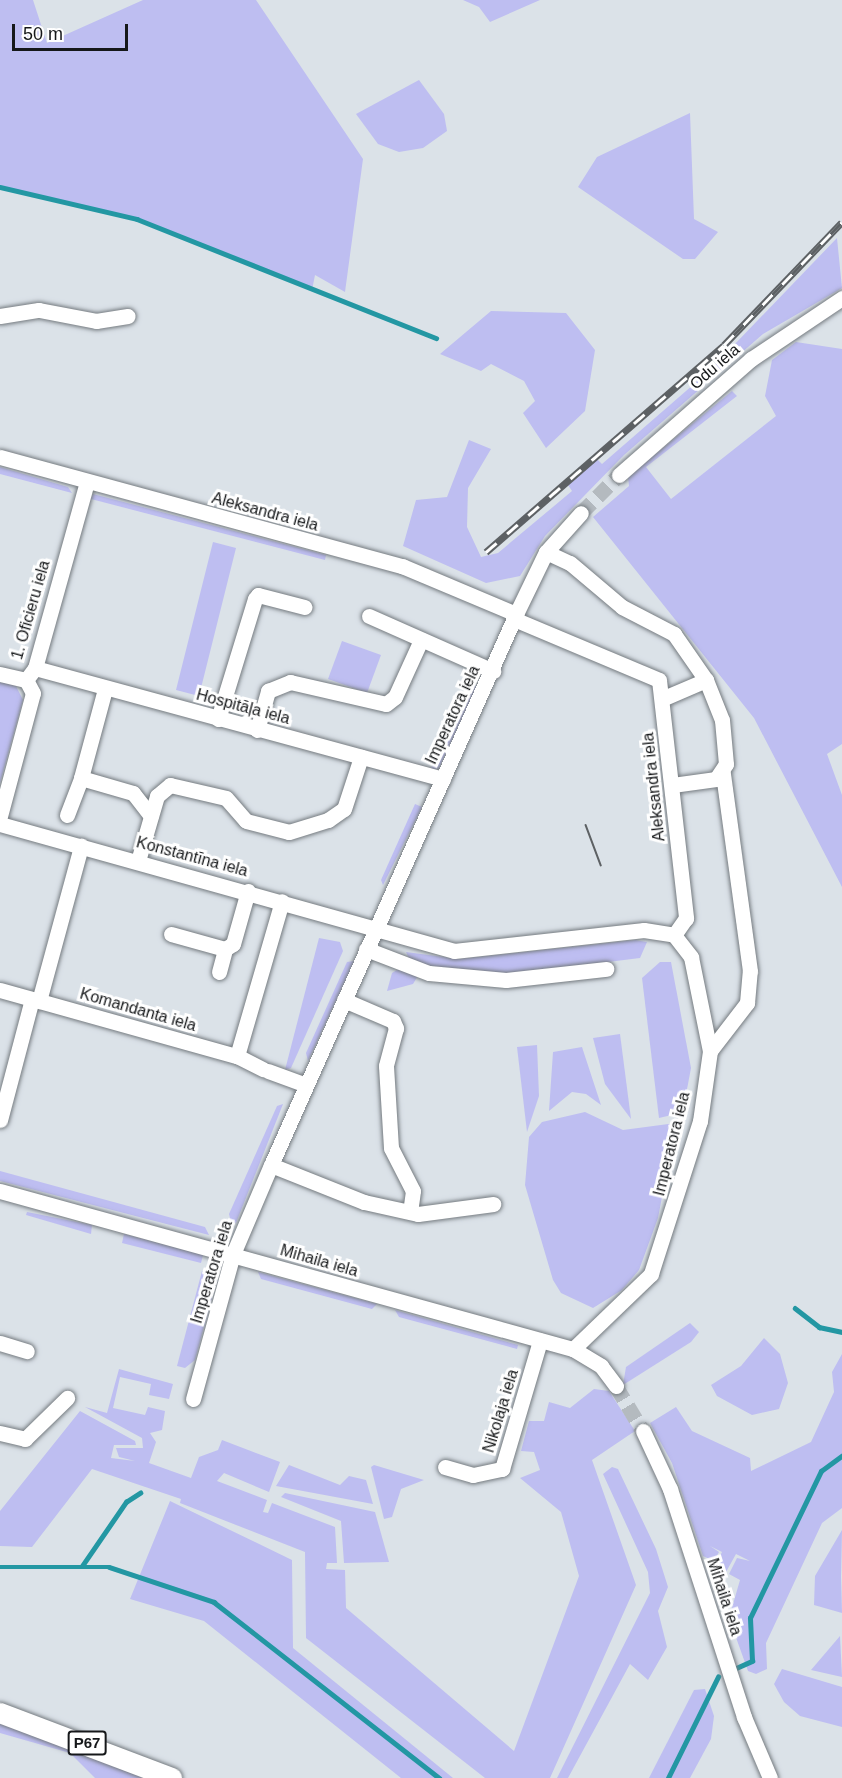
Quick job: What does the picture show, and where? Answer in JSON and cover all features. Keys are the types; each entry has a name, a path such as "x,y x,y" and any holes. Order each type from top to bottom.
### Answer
{"main road":[{"name":"P67","path":"0,1713 172,1778"}],"street":[{"name":"Odu iela","path":"619,475 751,359 842,298"},
{"path":"0,316 39,310 96,321 128,316"},
{"name":"Aleksandra iela","path":"0,457 402,566 659,680 664,698 686,918 674,935"},
{"name":"1. Oficieru iela","path":"0,816 33,693 31,674 87,482"},
{"path":"515,617 546,552 581,513"},
{"path":"546,552 570,563 622,607 674,634 706,680 722,720 723,773 750,971 747,1003 710,1051"},
{"path":"218,719 258,595 304,607"},
{"path":"369,616 493,672"},
{"name":"Imperatora iela","path":"193,1399 233,1254 375,928 493,672 515,617"},
{"path":"257,730 268,691 290,682 386,704 395,697 422,640"},
{"name":"Hospitāļa iela","path":"0,674 31,674 105,689 443,779"},
{"path":"664,698 706,680"},
{"path":"67,815 81,778 105,689"},
{"path":"138,861 157,796 180,784 226,798 246,821 289,832 308,828 344,809 361,757"},
{"path":"672,784 706,782 723,773"},
{"path":"81,778 133,793 151,816"},
{"name":"Konstantīna iela","path":"0,824 375,928"},
{"path":"0,1120 81,846"},
{"path":"219,972 225,949 233,944 248,891"},
{"path":"237,1056 282,901"},
{"path":"375,928 454,951 644,930 674,935"},
{"path":"171,934 225,949"},
{"name":"Imperatora iela","path":"573,1349 651,1274 660,1254 700,1121 710,1051 691,957 674,935"},
{"path":"366,949 429,974 506,980 606,969"},
{"name":"Komandanta iela","path":"0,990 237,1056 306,1085"},
{"path":"344,1000 393,1020 396,1028 386,1066 391,1148 413,1191 410,1212"},
{"path":"271,1165 364,1202 410,1212 493,1204"},
{"name":"Mihaila iela","path":"0,1191 573,1349 600,1366 615,1386"},
{"name":"Nikolaja iela","path":"445,1467 473,1475 502,1468 540,1341"},
{"path":"0,1343 27,1351"},
{"path":"0,1432 25,1439 66,1398"},
{"name":"Mihaila iela","path":"643,1431 670,1489 744,1717 770,1777"}],"shaded area":[{"path":"0,0 33,0 47,43 143,0 256,0 363,159 345,292 315,275 312,290 137,219 0,187"},
{"path":"463,0 540,0 490,22 479,7"},
{"path":"419,80 444,114 447,131 423,148 399,152 378,144 356,114"},
{"path":"690,113 694,219 718,232 695,259 683,259 578,187 597,157"},
{"path":"837,238 842,288 763,334 624,455 545,536 520,576 486,583 403,546 416,500 447,497 469,440 491,449 468,488 467,527 481,557 498,553 572,491 568,485 597,459 602,464 709,371"},
{"path":"491,311 566,313 595,350 585,411 546,448 523,413 535,401 524,381 491,364 481,371 440,354"},
{"path":"796,342 842,349 842,744 827,754 842,795 842,887 754,718 593,517 629,486 628,477 732,391 737,396 646,467 671,499 776,416 765,396 772,360"},
{"path":"0,467 68,487 72,493 0,474"},
{"path":"93,494 326,555 325,560 91,499"},
{"path":"213,542 236,548 199,696 176,690"},
{"path":"342,641 381,655 367,693 328,679"},
{"path":"473,674 476,688 439,768 430,771"},
{"path":"0,682 16,686 23,700 0,783"},
{"path":"415,804 422,807 383,885 381,880"},
{"path":"319,938 340,942 343,951 291,1068 285,1070"},
{"path":"635,940 647,942 640,958 505,975 445,971 410,961 406,952 459,959"},
{"path":"354,961 308,1061 306,1053 347,962"},
{"path":"660,962 671,962 691,1068 684,1105 676,1114 659,1118 642,978"},
{"path":"402,967 419,974 413,984 387,991 392,973"},
{"path":"620,1034 631,1119 605,1084 593,1038"},
{"path":"537,1045 539,1096 527,1132 517,1047"},
{"path":"582,1047 601,1105 586,1094 572,1092 549,1111 553,1052"},
{"path":"283,1104 236,1223 231,1222 229,1214 277,1106"},
{"path":"585,1112 623,1130 676,1123 658,1218 639,1270 622,1290 593,1308 561,1293 553,1280 525,1185 529,1137 542,1122"},
{"path":"0,1171 205,1227 209,1235 0,1181"},
{"path":"27,1212 92,1225 91,1234 26,1215"},
{"path":"124,1234 203,1255 201,1263 122,1243"},
{"path":"202,1271 218,1275 195,1360 185,1368 177,1366"},
{"path":"258,1272 377,1304 372,1309 261,1279"},
{"path":"395,1310 518,1345 517,1349 399,1317"},
{"path":"690,1323 699,1332 691,1342 623,1385 626,1367"},
{"path":"764,1338 780,1354 788,1383 779,1409 752,1415 717,1396 711,1385 741,1366"},
{"path":"842,1354 842,1508 822,1523 766,1643 767,1669 756,1674 748,1671 729,1618 740,1580 729,1574 737,1558 750,1561 736,1554 726,1572 715,1566 722,1552 710,1546 719,1552 714,1561 703,1556 672,1463 650,1423 676,1407 692,1431 750,1458 751,1471 811,1442 834,1392 832,1372"},
{"path":"119,1369 173,1384 169,1399 149,1395 151,1384 120,1377 113,1408 145,1415 148,1407 165,1411 162,1430 150,1433 156,1442 149,1463 191,1478 199,1457 218,1450 222,1440 280,1462 269,1492 224,1473 217,1481 267,1500 263,1512 268,1513 272,1503 335,1527 337,1563 327,1563 326,1569 345,1570 346,1608 514,1751 579,1576 561,1512 520,1478 540,1470 534,1452 521,1451 529,1421 544,1421 549,1402 570,1408 594,1389 609,1391 635,1431 592,1460 636,1585 550,1778 485,1778 306,1638 305,1552 180,1503 181,1499 92,1469 32,1547 0,1546 0,1511 80,1411 135,1441 136,1445 114,1445 111,1458 135,1461 119,1457 116,1448 143,1448 142,1438 85,1407 107,1413"},
{"path":"289,1465 340,1485 349,1476 366,1480 373,1504 276,1486"},
{"path":"374,1465 424,1480 401,1489 392,1517 384,1519 371,1467"},
{"path":"612,1467 618,1469 656,1549 668,1587 658,1611 667,1647 648,1680 630,1664 568,1778 557,1778 650,1593 648,1572 603,1474"},
{"path":"285,1493 375,1512 389,1562 344,1563 341,1521 281,1497"},
{"path":"170,1501 292,1560 293,1648 453,1778 401,1778 204,1621 130,1599"},
{"path":"842,1530 842,1613 814,1605 815,1576"},
{"path":"840,1636 842,1677 811,1670"},
{"path":"782,1669 842,1687 842,1727 800,1716 784,1702 774,1684"},
{"path":"705,1689 714,1716 711,1739 690,1778 649,1778 694,1690"},
{"path":"0,1724 143,1778 95,1778 70,1753 0,1733"}],"waterway":[{"path":"0,187 137,219 436,338"},
{"path":"795,1308 819,1327 842,1332"},
{"path":"734,1669 752,1661 750,1618 821,1471 842,1456"},
{"path":"82,1566 126,1502 140,1493"},
{"path":"0,1567 109,1567 214,1602 439,1778"},
{"path":"668,1778 718,1677"}],"tunnel":[{"path":"581,513 619,475"},
{"path":"616,1386 643,1431"}],"tram line":[{"path":"586,825 601,865"}],"railway":[{"path":"486,552 724,345 842,222"}]}
